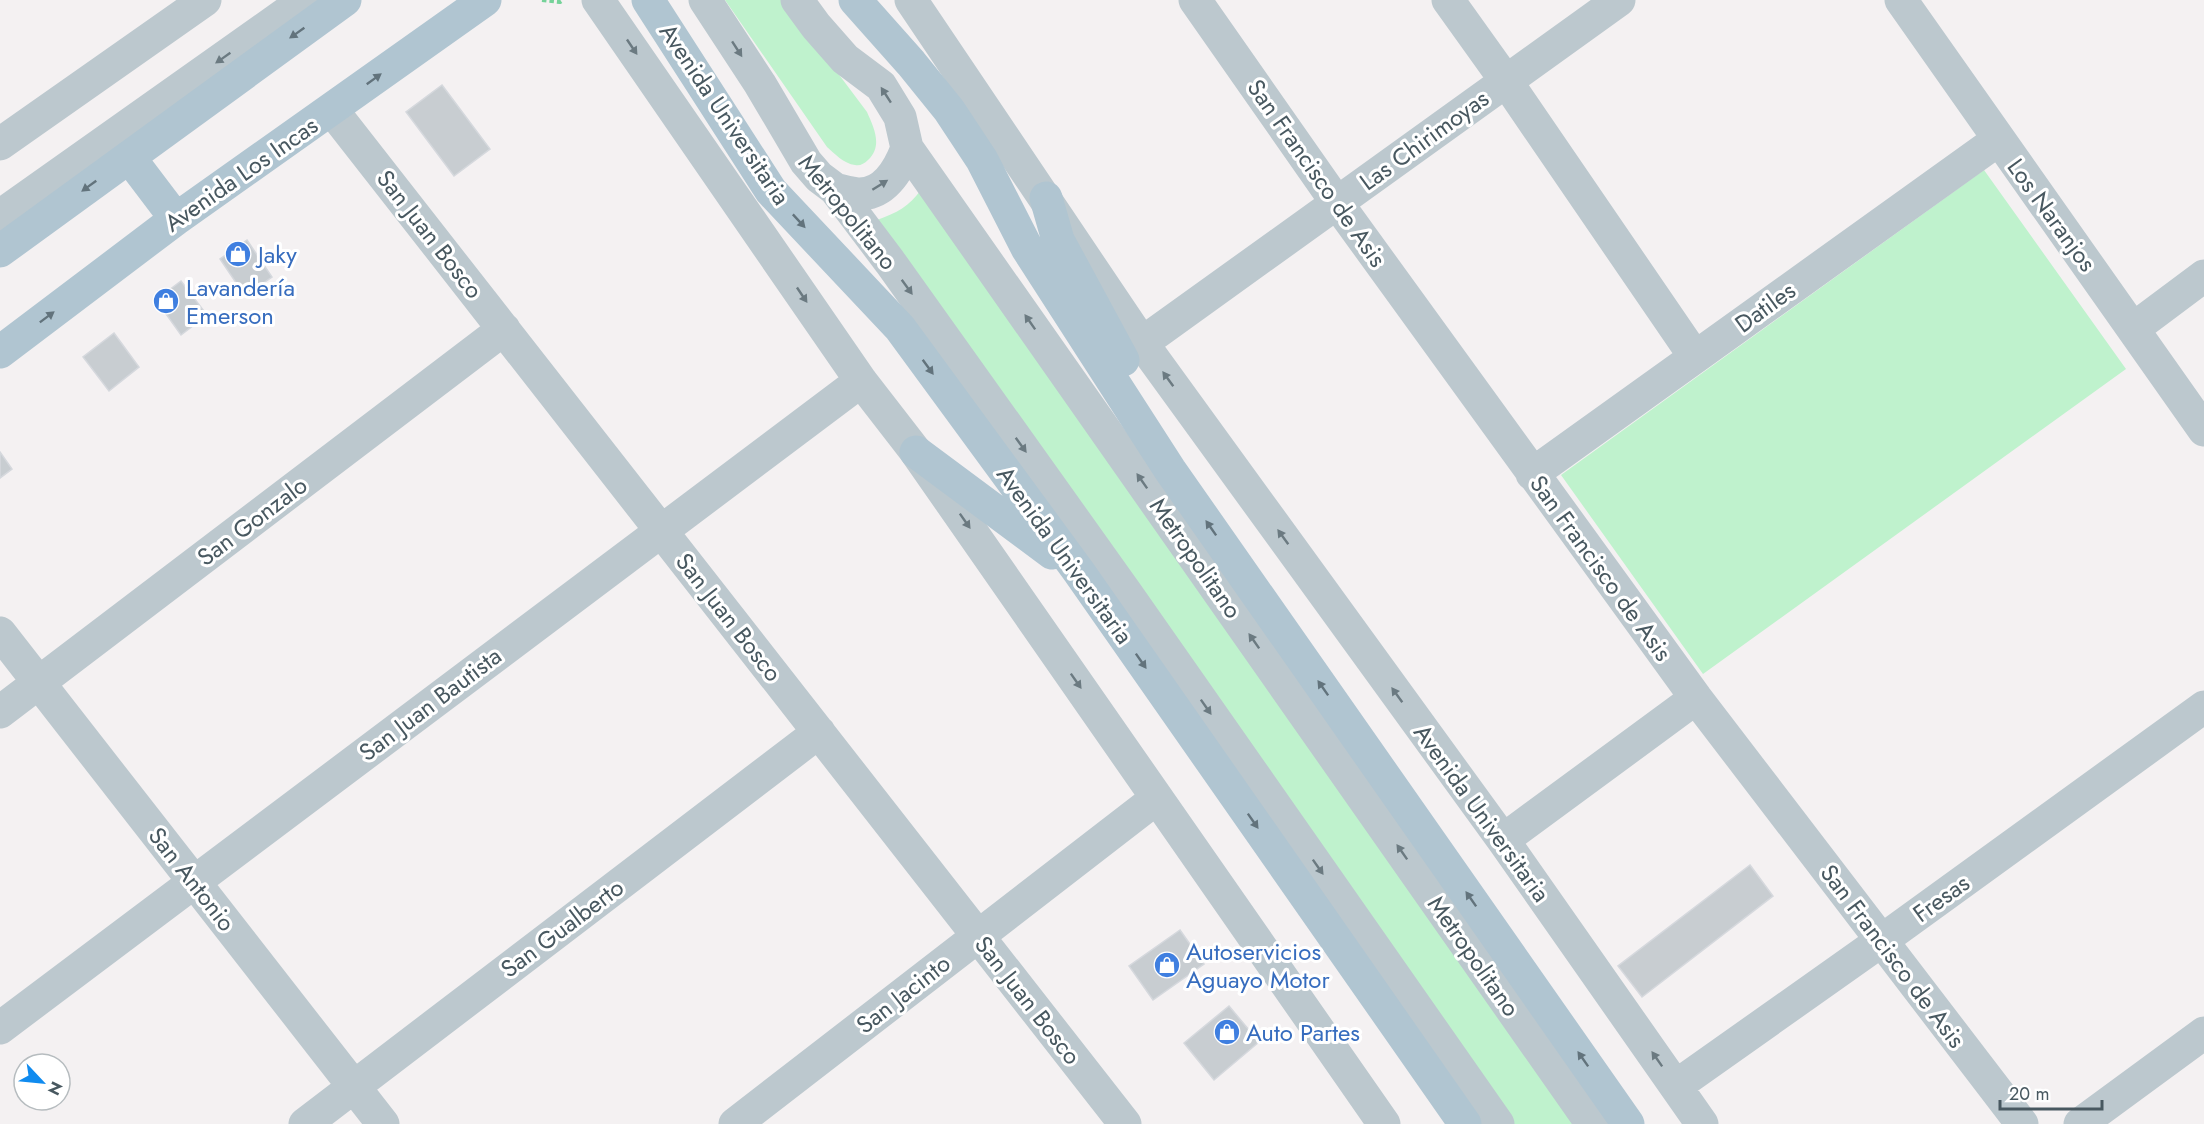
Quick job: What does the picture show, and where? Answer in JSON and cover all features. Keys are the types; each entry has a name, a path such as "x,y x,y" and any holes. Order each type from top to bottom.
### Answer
{"main road":[{"path":"0,251 345,0"},
{"name":"Avenida Los Incas","path":"0,352 176,219 485,0"},
{"name":"Avenida Universitaria","path":"648,0 771,191 900,328 1079,572 1465,1124"},
{"path":"855,0 950,110 982,160 1027,248 1170,470 1628,1124"},
{"path":"129,157 176,219"},
{"path":"1046,198 1058,240 1136,383 1170,470"},
{"path":"916,452 1079,572"}],"street":[{"path":"0,144 205,0"},
{"path":"0,216 305,0"},
{"name":"Avenida Universitaria","path":"598,0 861,381 916,452 1384,1124"},
{"name":"Metropolitano","path":"705,0 760,84 806,162 819,177 835,189 890,262 1127,594 1498,1124"},
{"name":"Metropolitano","path":"797,0 845,59 881,87 900,117 907,148 1592,1124"},
{"name":"Avenida Universitaria","path":"911,0 1142,343 1503,840 1702,1124"},
{"name":"San Francisco de Asis","path":"1195,0 1337,203 1696,698 2022,1124"},
{"path":"1448,0 1695,357"},
{"name":"Las Chirimoyas","path":"1142,343 1619,0"},
{"name":"Los Naranjos","path":"1901,0 2204,430"},
{"name":"San Juan Bosco","path":"332,110 1125,1124"},
{"name":"Datiles","path":"1532,474 1998,140"},
{"path":"835,189 860,194 881,187 899,169 907,148"},
{"path":"2133,329 2204,276"},
{"name":"San Gonzalo","path":"0,712 504,329"},
{"name":"San Juan Bautista","path":"0,1028 861,381"},
{"name":"San Antonio","path":"0,633 383,1124"},
{"path":"1503,840 1696,698"},
{"name":"Fresas","path":"1676,1086 2204,707"},
{"name":"San Gualberto","path":"304,1124 819,732"},
{"name":"San Jacinto","path":"735,1124 1157,798"},
{"path":"2080,1124 2204,1033"}],"path":[{"path":"542,0 560,2 563,0"}],"green space":[{"path":"725,0 783,0 867,112 876,137 873,155 860,165 851,164 827,147"},
{"path":"1984,170 2126,369 1703,674 1561,475"},
{"path":"921,190 1575,1124 1512,1124 877,220 902,208"}],"building":[{"path":"442,85 490,149 454,176 406,112"},
{"path":"247,240 272,277 245,296 220,259"},
{"path":"181,281 207,315 181,335 156,300"},
{"path":"114,333 139,367 109,391 83,357"},
{"path":"0,452 12,469 0,478"},
{"path":"1750,865 1773,896 1642,997 1618,966"},
{"name":"Autoservicios Aguayo Motor","path":"1180,930 1204,964 1153,1000 1129,966"},
{"path":"1229,1006 1259,1042 1214,1080 1184,1043"}],"place":[{"name":"Jaky","path":"238,254"},
{"name":"Lavandería Emerson","path":"166,301"},
{"name":"Autoservicios Aguayo Motor","path":"1167,965"},
{"name":"Auto Partes","path":"1227,1032"}]}
